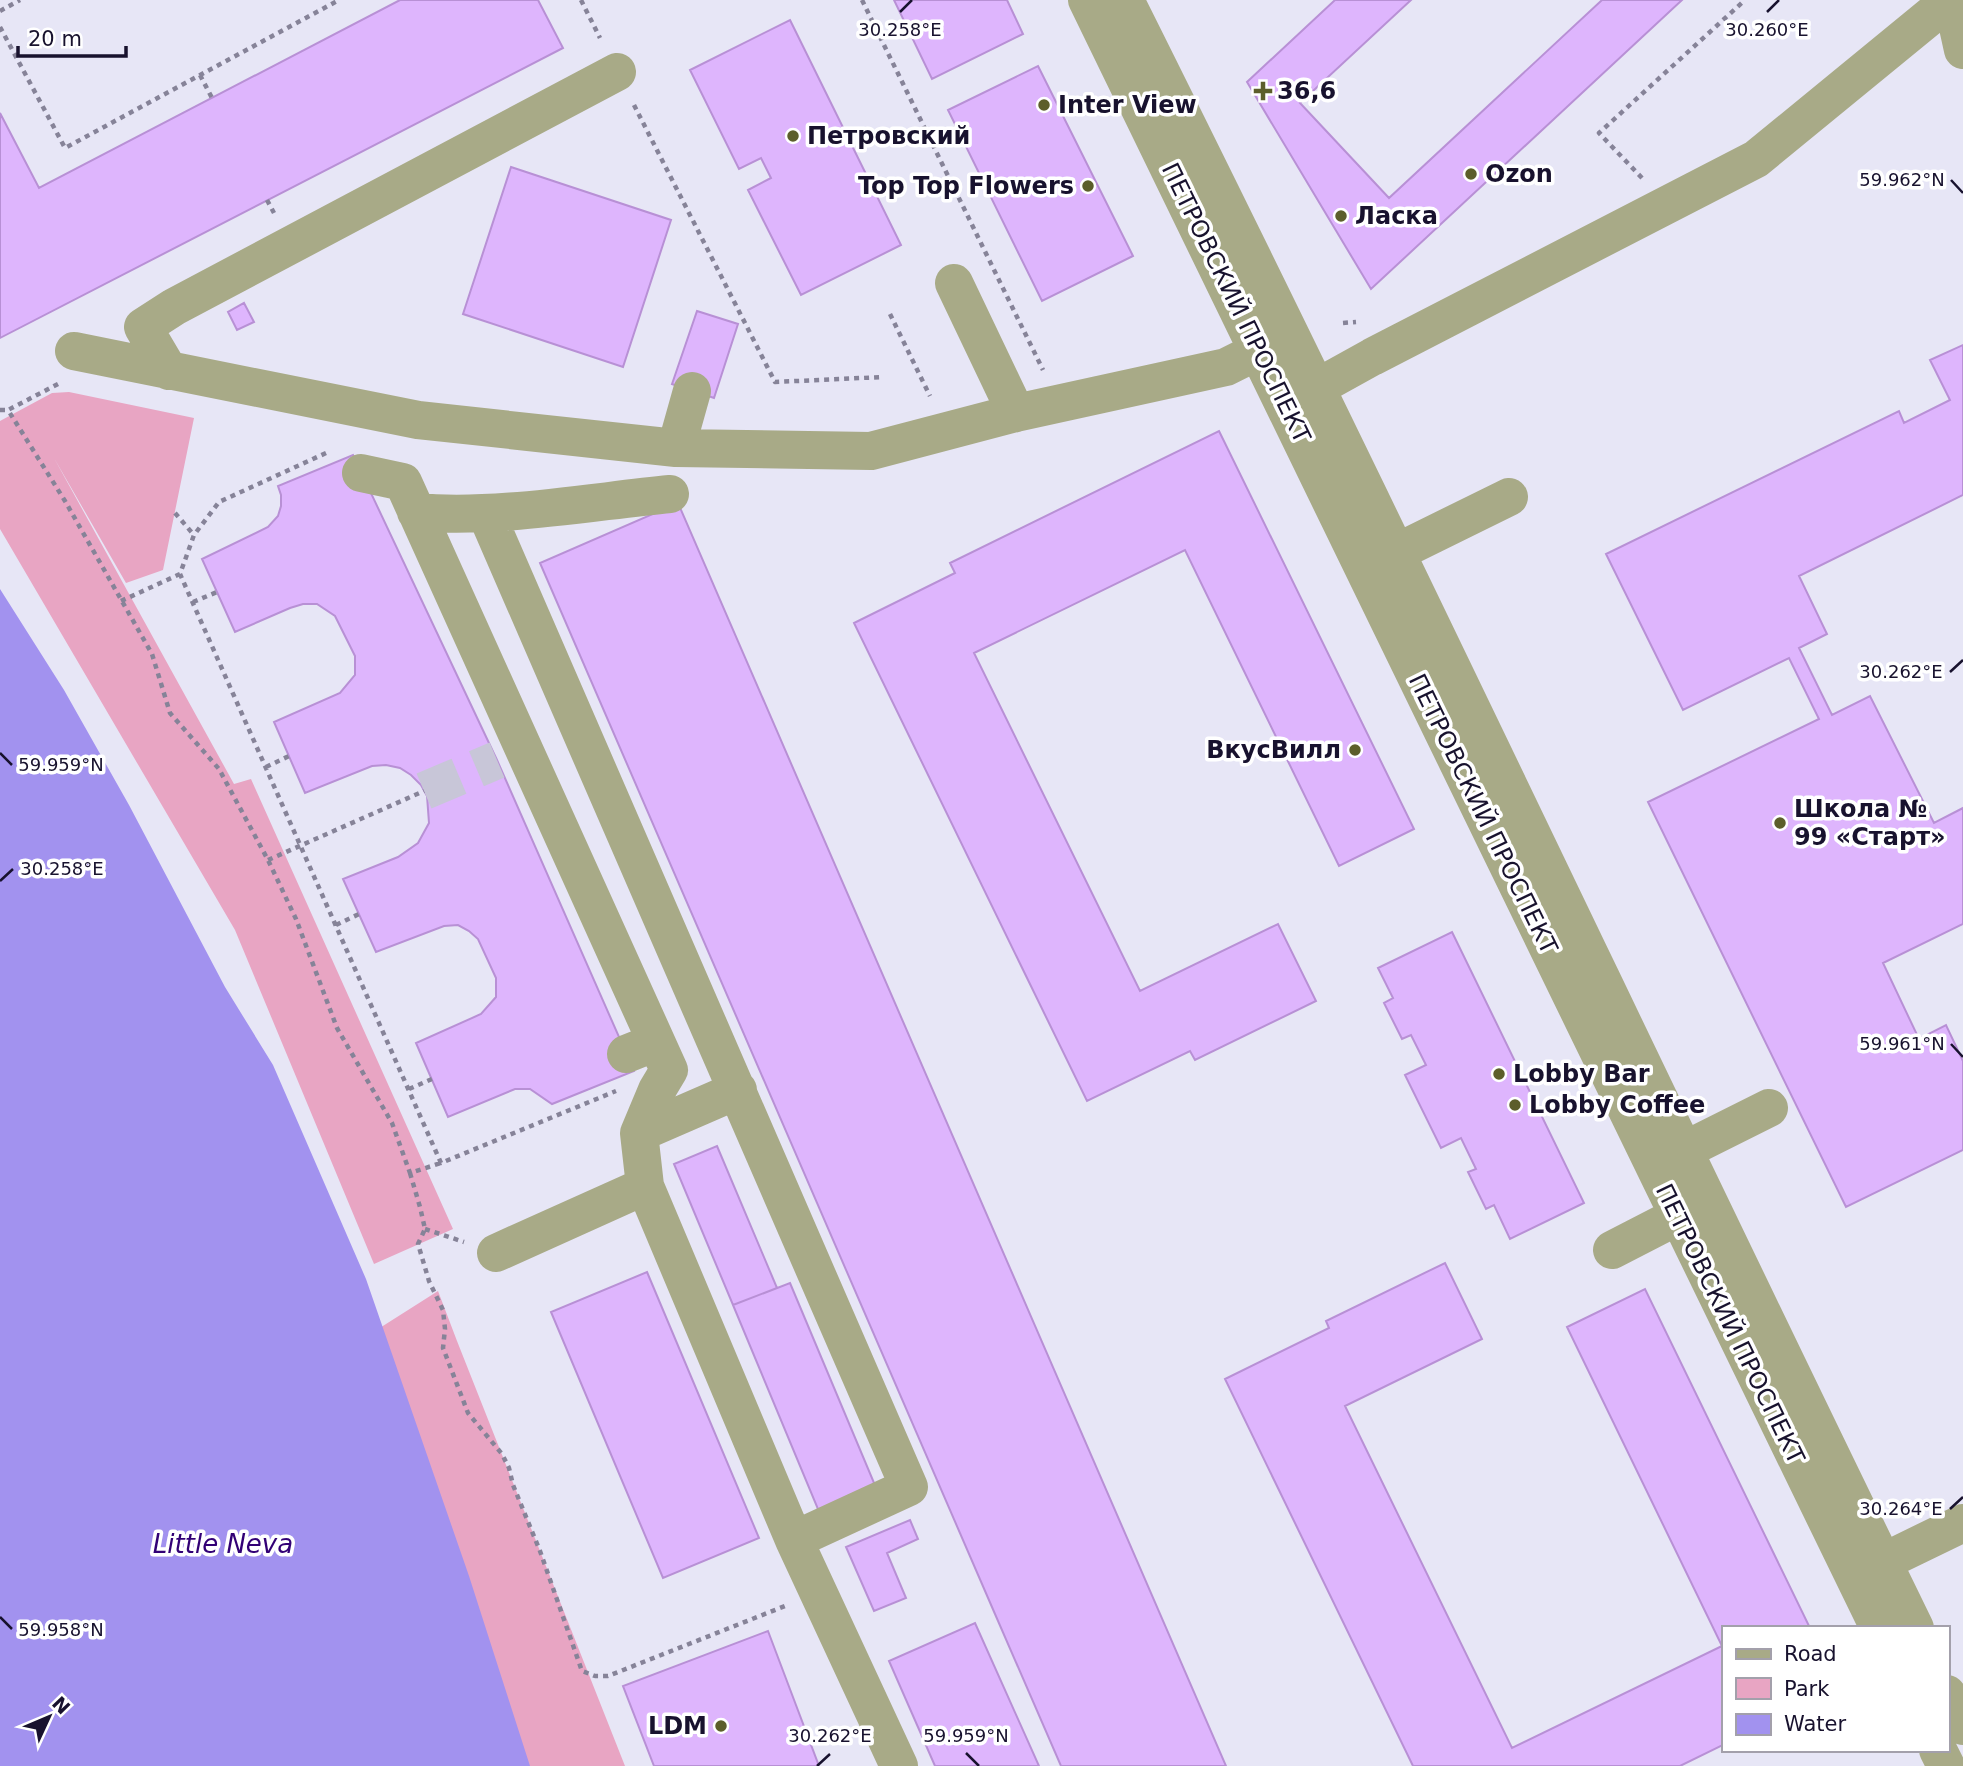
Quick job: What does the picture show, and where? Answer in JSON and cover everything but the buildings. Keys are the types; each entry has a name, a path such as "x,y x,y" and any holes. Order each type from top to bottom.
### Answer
{"street":[{"name":"ПЕТРОВСКИЙ ПРОСПЕКТ","path":"1087,0 1160,108"},
{"name":"ПЕТРОВСКИЙ ПРОСПЕКТ","path":"1125,0 1160,108 1668,1159 1883,1562 1914,1626"},
{"path":"1317,388 1756,159 1951,0 1963,50"},
{"path":"169,371 143,327 187,300 617,72"},
{"path":"954,283 1016,413"},
{"path":"91,354 418,420 676,448 871,451 1016,413 1226,367 1274,343"},
{"name":"ПЕТРОВСКИЙ ПРОСПЕКТ","path":"1274,343 1317,388 1380,560"},
{"path":"676,448 692,391"},
{"path":"361,473 403,482 510,755 651,1055 657,1090 639,1133 645,1186 794,1540 900,1766"},
{"path":"416,512 486,513 670,494"},
{"path":"1380,560 1509,497"},
{"path":"486,513 909,1487 794,1540"},
{"path":"639,1133 738,1090"},
{"path":"1668,1159 1769,1108"},
{"name":"ПЕТРОВСКИЙ ПРОСПЕКТ","path":"1668,1159 1678,1216 1878,1626"},
{"path":"496,1253 645,1186"},
{"path":"1612,1250 1678,1216"},
{"path":"1883,1562 1963,1523"},
{"path":"1949,1698 1963,1726"}],"path":[{"path":"0,11 20,0"},
{"path":"0,27 65,148 339,0"},
{"path":"581,0 775,383 883,377"},
{"path":"862,0 1048,380"},
{"path":"1645,181 1599,133 1745,0"},
{"path":"200,75 212,98"},
{"path":"890,314 934,404"},
{"path":"0,410 8,411 91,354"},
{"path":"8,411 65,502 152,654 170,713 219,769 296,919 337,1028 392,1123 421,1207 425,1229 418,1244 429,1281 443,1310 443,1348 468,1413 502,1454 509,1468 582,1671 594,1676 608,1676 818,1593"},
{"path":"326,453 219,502 194,535 180,574 441,1163"},
{"path":"174,513 194,535"},
{"path":"121,601 180,574"},
{"path":"193,602 217,592"},
{"path":"266,767 289,756"},
{"path":"268,860 424,791"},
{"path":"336,925 359,914"},
{"path":"410,1173 441,1163 651,1055"},
{"path":"409,1090 432,1079"}],"green space":[{"path":"69,392 194,418 163,570 126,583 54,458 234,784 251,779 453,1229 374,1264 235,930 0,529 0,421 52,393"},
{"path":"438,1291 625,1766 527,1766 375,1331"}],"water":[{"name":"Little Neva","path":"0,589 64,690 129,805 225,987 273,1065 366,1279 469,1576 530,1766 0,1766"}],"tunnel":[{"path":"424,791 497,760"}],"place":[{"name":"36,6","path":"1263,91"},
{"name":"Inter View","path":"1044,105"},
{"name":"Петровский","path":"793,136"},
{"name":"Ozon","path":"1471,174"},
{"name":"Top Top Flowers","path":"1088,186"},
{"name":"Ласка","path":"1341,216"},
{"name":"ВкусВилл","path":"1355,750"},
{"name":"Школа № 99 «Старт»","path":"1780,823"},
{"name":"Lobby Bar","path":"1499,1074"},
{"name":"Lobby Coffee","path":"1515,1105"},
{"name":"LDM","path":"721,1726"}]}
